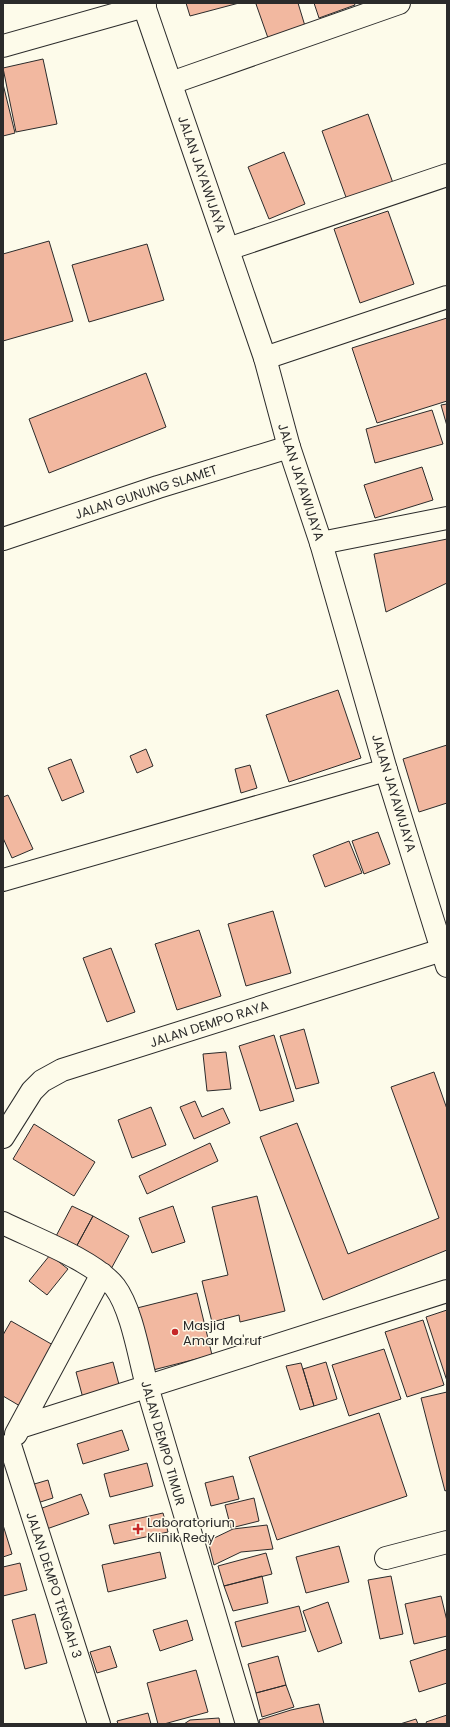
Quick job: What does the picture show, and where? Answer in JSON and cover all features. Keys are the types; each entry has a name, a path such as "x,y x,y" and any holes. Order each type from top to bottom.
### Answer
{"street":[{"path":"172,83 399,3"},
{"path":"3,46 144,5"},
{"name":"JALAN JAYAWIJAYA","path":"144,5 265,358 289,447 321,543 386,770 445,958"},
{"path":"228,249 447,175"},
{"path":"265,358 447,297"},
{"name":"JALAN GUNUNG SLAMET","path":"3,539 158,487 289,447"},
{"path":"321,543 447,518"},
{"path":"3,880 386,770"},
{"name":"JALAN DEMPO RAYA","path":"3,1137 32,1091 42,1081 62,1070 445,958"},
{"name":"JALAN DEMPO TIMUR","path":"3,1223 79,1259 102,1274 115,1287 126,1306 147,1387 247,1724"},
{"path":"11,1443 102,1274"},
{"path":"11,1443 147,1387 447,1291"},
{"name":"JALAN DEMPO TENGAH 3","path":"11,1443 18,1474 100,1724"},
{"path":"386,1558 447,1542"}],"building":[{"path":"186,3 239,3 190,16"},
{"path":"298,3 305,26 268,38 256,4"},
{"path":"314,3 354,3 355,5 319,18"},
{"path":"43,59 57,124 16,132 3,68"},
{"path":"3,84 15,133 3,136"},
{"path":"368,114 393,183 347,200 322,131"},
{"path":"284,152 305,204 269,219 248,167"},
{"path":"388,211 414,284 360,303 334,229"},
{"path":"49,241 73,321 3,341 3,254"},
{"path":"147,244 164,300 89,322 72,265"},
{"path":"447,318 447,401 377,423 352,348"},
{"path":"146,373 166,427 49,473 29,419"},
{"path":"447,404 447,426 441,405"},
{"path":"432,410 443,444 375,463 366,429"},
{"path":"422,467 433,500 375,518 364,485"},
{"path":"447,539 447,583 386,612 374,554"},
{"path":"338,690 361,758 289,782 266,715"},
{"path":"447,745 447,803 419,812 403,759"},
{"path":"146,749 153,766 137,773 130,756"},
{"path":"71,759 84,792 62,801 48,768"},
{"path":"250,765 257,788 241,793 235,769"},
{"path":"8,795 33,849 12,858 3,838 3,797"},
{"path":"378,832 390,864 364,874 352,841"},
{"path":"349,841 362,873 325,887 313,855"},
{"path":"273,911 291,973 246,986 228,924"},
{"path":"199,930 221,996 177,1010 155,944"},
{"path":"111,948 135,1012 107,1022 83,958"},
{"path":"304,1029 319,1083 296,1089 280,1036"},
{"path":"274,1035 294,1101 260,1111 239,1046"},
{"path":"226,1052 231,1089 207,1091 203,1054"},
{"path":"434,1072 447,1109 447,1250 323,1300 260,1137 297,1123 348,1254 439,1218 391,1087"},
{"path":"195,1101 202,1117 223,1108 230,1123 194,1139 180,1107"},
{"path":"151,1107 166,1145 132,1158 118,1120"},
{"path":"34,1124 95,1162 74,1196 13,1159"},
{"path":"210,1143 218,1161 147,1194 139,1176"},
{"path":"257,1196 285,1311 240,1322 239,1315 212,1322 202,1281 228,1275 212,1207"},
{"path":"72,1206 93,1216 75,1249 55,1238"},
{"path":"173,1206 185,1242 152,1253 139,1218"},
{"path":"93,1216 129,1236 111,1269 75,1249"},
{"path":"50,1255 68,1269 47,1295 29,1281"},
{"name":"Masjid Amar Ma'ruf","path":"197,1293 212,1355 153,1370 137,1308"},
{"path":"447,1310 447,1381 426,1317"},
{"path":"423,1320 444,1385 407,1397 385,1332"},
{"path":"11,1321 60,1349 25,1409 3,1396 3,1335"},
{"path":"384,1349 401,1399 349,1416 332,1365"},
{"path":"113,1362 121,1392 84,1402 76,1372"},
{"path":"326,1362 337,1399 314,1406 303,1369"},
{"path":"301,1363 314,1406 300,1410 286,1366"},
{"path":"447,1392 447,1490 445,1491 421,1398"},
{"path":"379,1413 407,1496 277,1540 249,1457"},
{"path":"122,1430 129,1450 83,1464 77,1444"},
{"path":"147,1463 153,1486 110,1497 104,1474"},
{"path":"233,1476 239,1499 211,1506 205,1483"},
{"path":"48,1480 53,1498 31,1505 24,1487"},
{"path":"81,1494 89,1514 41,1531 34,1511"},
{"path":"254,1498 259,1521 231,1528 225,1505"},
{"name":"Laboratorium Klinik Redy","path":"163,1513 168,1532 114,1544 109,1525"},
{"path":"3,1525 12,1554 3,1557"},
{"path":"267,1525 273,1549 241,1552 214,1565 208,1541 233,1529"},
{"path":"339,1546 349,1582 306,1593 296,1557"},
{"path":"160,1552 166,1578 108,1592 102,1565"},
{"path":"266,1553 272,1574 224,1586 218,1566"},
{"path":"20,1563 27,1590 3,1596 3,1567"},
{"path":"262,1576 268,1603 233,1611 224,1586"},
{"path":"391,1576 403,1634 380,1639 368,1580"},
{"path":"441,1596 447,1621 447,1636 414,1644 405,1604"},
{"path":"328,1602 342,1643 318,1652 303,1611"},
{"path":"299,1606 306,1631 242,1647 235,1622"},
{"path":"35,1614 47,1663 25,1669 12,1620"},
{"path":"187,1620 193,1640 160,1651 153,1630"},
{"path":"110,1646 117,1667 97,1673 90,1652"},
{"path":"447,1649 447,1683 419,1692 410,1661"},
{"path":"278,1656 286,1685 256,1693 248,1664"},
{"path":"196,1670 208,1712 164,1724 158,1724 147,1683"},
{"path":"286,1685 294,1707 262,1717 256,1693"},
{"path":"319,1704 324,1724 260,1724 259,1720 291,1710"},
{"path":"148,1713 151,1724 118,1724 117,1721"},
{"path":"447,1715 447,1724 427,1724 426,1722"},
{"path":"219,1718 220,1724 184,1724 190,1720"},
{"path":"416,1719 418,1724 400,1724"}],"place":[{"name":"Masjid Amar Ma'ruf","path":"175,1332"},
{"name":"Laboratorium Klinik Redy","path":"138,1529"}]}
